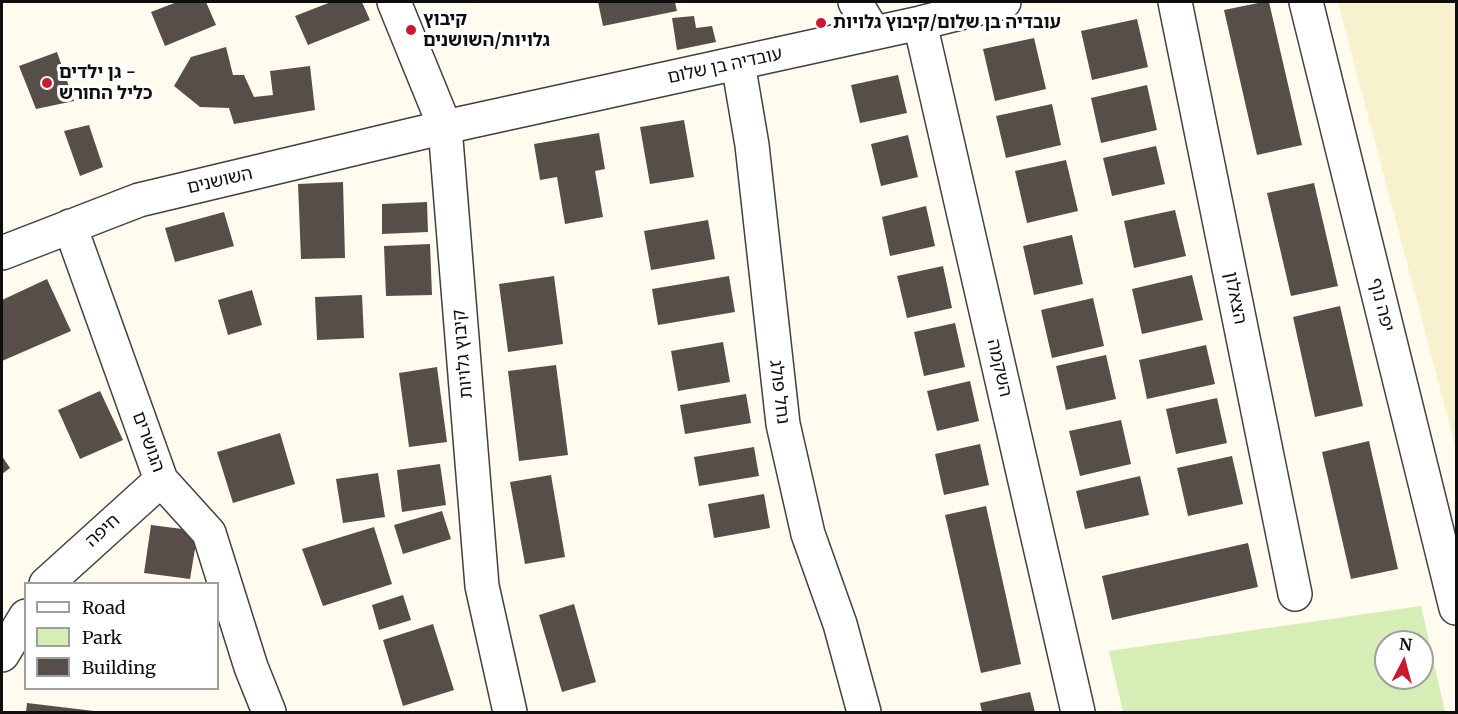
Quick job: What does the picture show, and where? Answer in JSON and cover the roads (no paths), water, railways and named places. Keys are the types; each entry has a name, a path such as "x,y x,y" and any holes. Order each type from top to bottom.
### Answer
{"street":[{"name":"קיבוץ גלויות","path":"394,2 445,127 482,586 510,712"},
{"path":"855,2 873,33"},
{"name":"עובדיה בן שלום","path":"445,127 920,23 1004,2"},
{"name":"הצאלון","path":"1175,2 1295,594"},
{"name":"יפה נוף","path":"1306,2 1456,608"},
{"name":"השקמה","path":"920,23 1078,712"},
{"name":"נחל פולג","path":"738,63 752,145 783,424 808,534 840,624 864,712"},
{"name":"השושנים","path":"2,253 139,200 445,127"},
{"name":"הגושרים","path":"70,226 161,480 209,533 251,667 269,712"},
{"name":"חיפה","path":"48,582 161,480"},
{"path":"2,655 24,619"}],"place":[{"name":"עובדיה בן שלום/קיבוץ גלויות","path":"821,23"},
{"name":"קיבוץ גלויות/השושנים","path":"411,30"},
{"name":"גן ילדים - כליל החורש","path":"47,83"}]}
